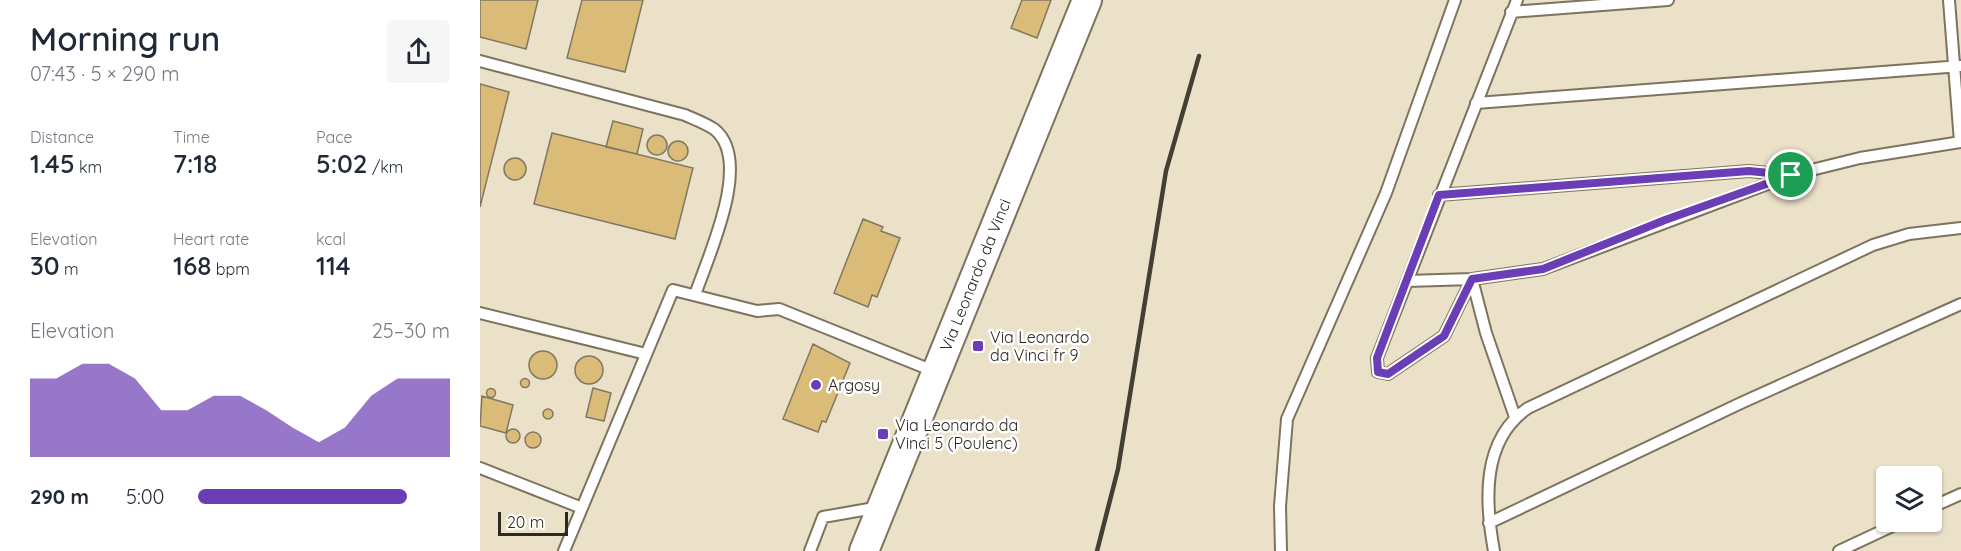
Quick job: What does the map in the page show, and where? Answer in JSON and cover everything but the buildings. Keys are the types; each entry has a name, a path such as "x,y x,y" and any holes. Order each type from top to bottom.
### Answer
{"main road":[{"name":"Via Leonardo da Vinci","path":"864,551 1087,0"}],"lane":[{"path":"1281,551 1280,506 1287,419 1386,193 1455,0"},
{"path":"1472,279 1444,336 1388,374 1378,372 1377,358 1517,0"},
{"path":"1511,12 1668,0"},
{"path":"1407,281 1472,279 1543,269 1665,220 1791,175 1860,158 1960,142 1957,67 1949,0"},
{"path":"480,61 685,115 714,130 728,148 731,167 730,188 695,295"},
{"path":"1476,103 1957,67"},
{"path":"1439,195 1749,171 1791,175"},
{"path":"1494,551 1489,523 1489,478 1493,457 1501,438 1515,417 1528,408 1873,245 1909,234 1961,228"},
{"path":"1472,279 1486,333 1515,417"},
{"path":"564,551 673,290 757,310 780,309 937,372"},
{"path":"1489,523 1741,403 1961,304"},
{"path":"480,313 646,354"},
{"path":"480,468 582,508"},
{"path":"1942,503 1961,494"},
{"path":"810,551 823,517 883,506"},
{"path":"1839,551 1880,532"}],"railway":[{"path":"1097,551 1118,469 1166,171 1199,56"}],"place":[{"name":"Via Leonardo da Vinci fr 9","path":"978,346"},
{"name":"Argosy","path":"816,385"},
{"name":"Via Leonardo da Vinci 5 (Poulenc)","path":"883,434"}],"route":[{"path":"1749,171 1791,175 1665,220 1543,269 1472,279 1444,336 1388,374 1378,372 1377,358 1439,195 1749,171"}]}
